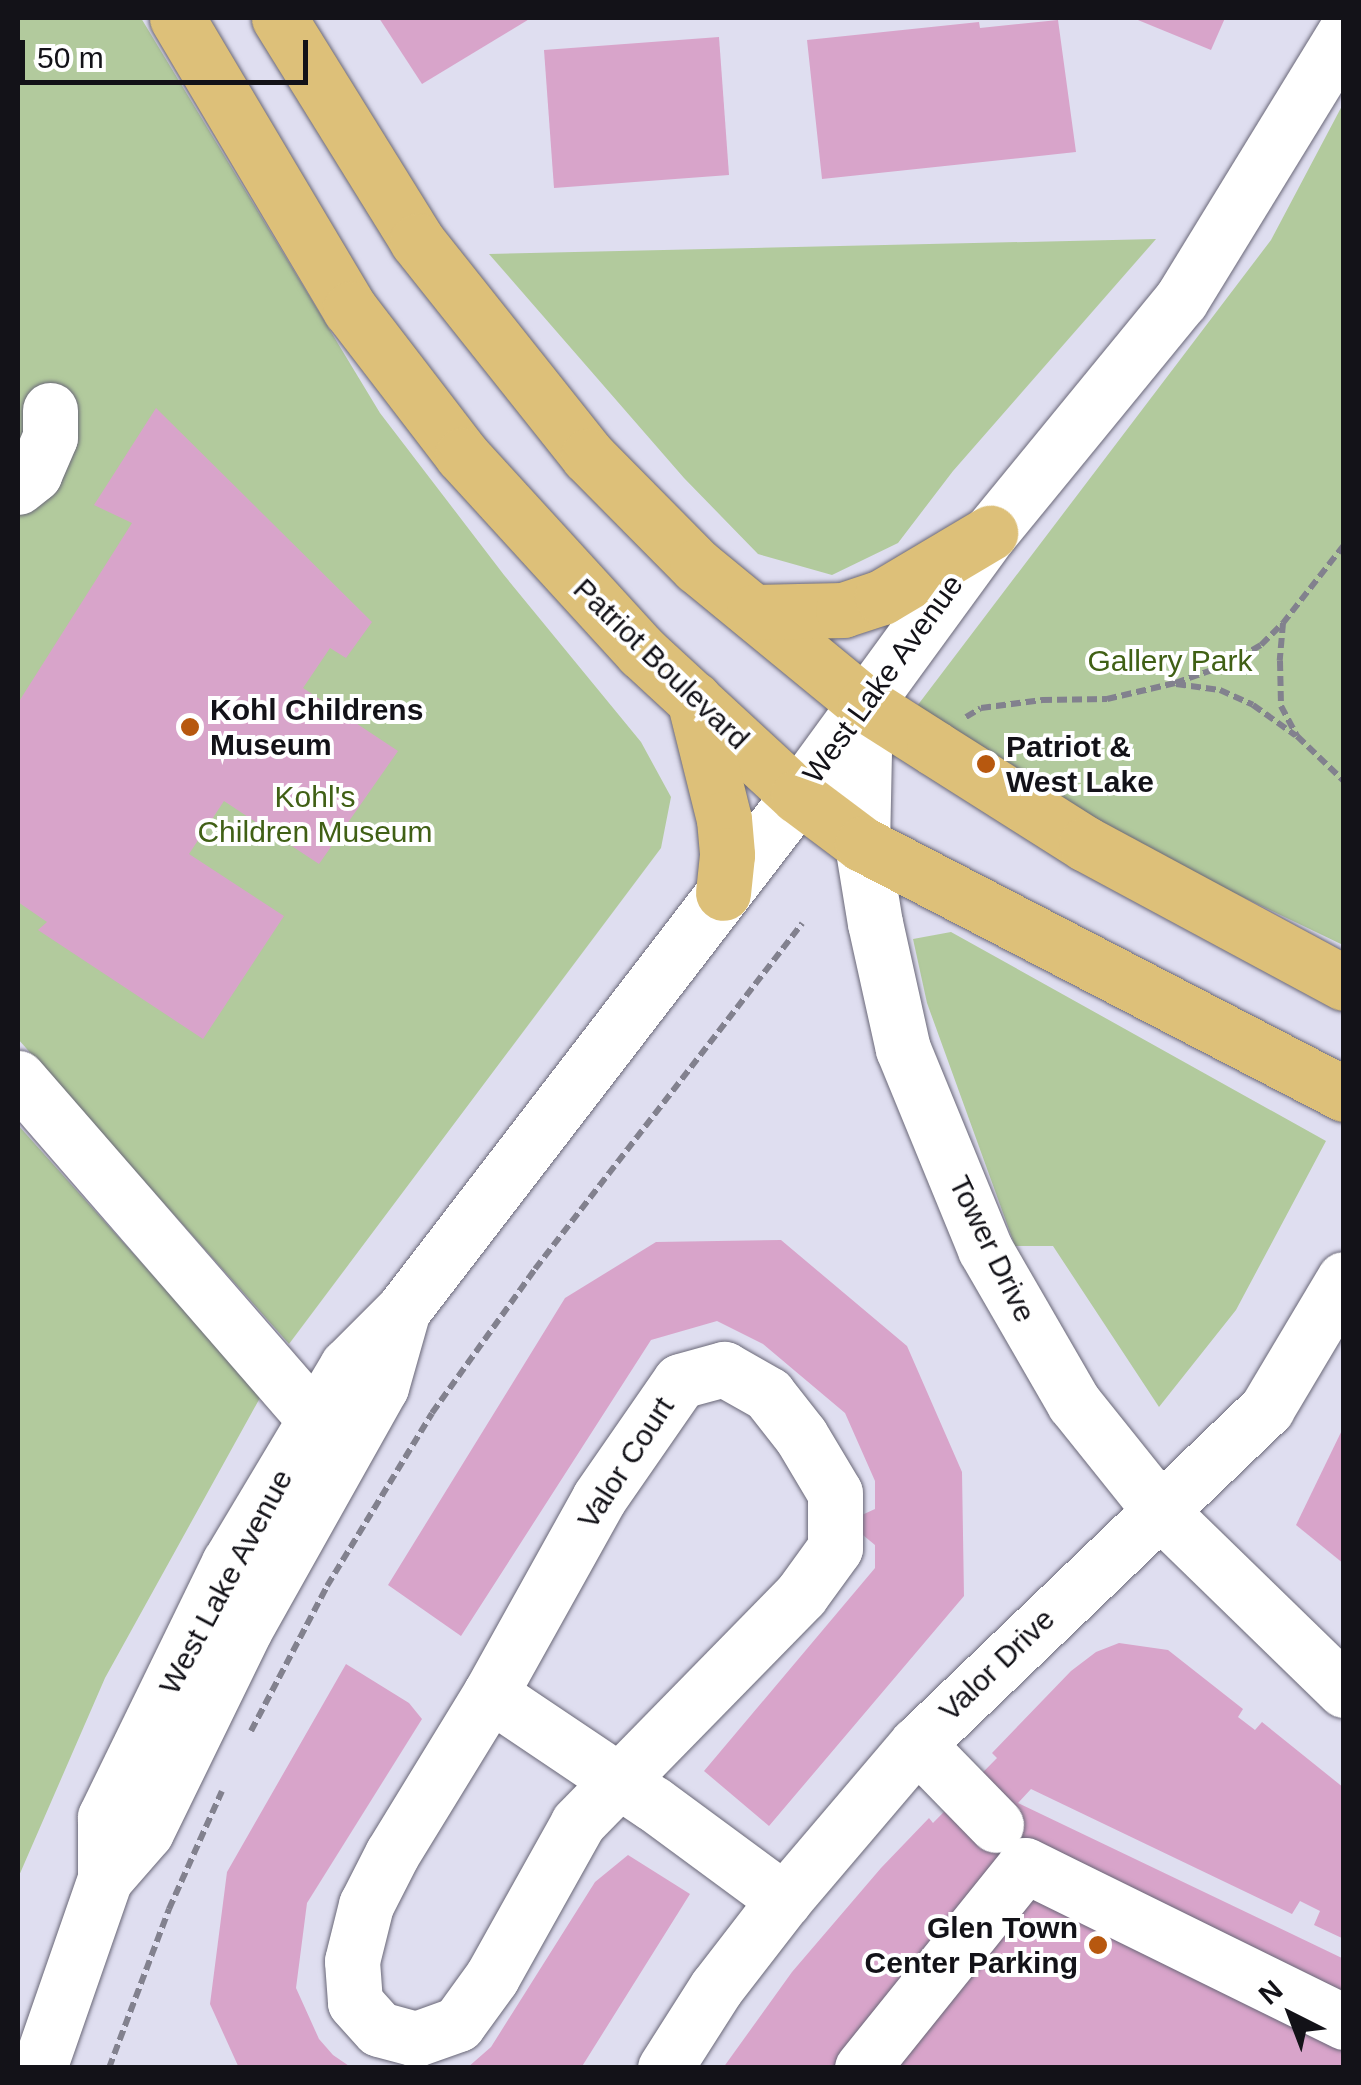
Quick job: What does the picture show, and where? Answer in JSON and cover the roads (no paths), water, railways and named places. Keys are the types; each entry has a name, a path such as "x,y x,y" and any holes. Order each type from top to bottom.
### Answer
{"main road":[{"name":"Patriot Boulevard","path":"177,18 350,309 509,508 642,652 798,796 862,844 1344,1094"},
{"path":"279,18 418,241 588,456 697,566 866,704 1086,844 1344,983"},
{"path":"754,612 843,610 869,601 990,532"},
{"path":"694,700 724,819 727,856 723,894"}],"street":[{"name":"West Lake Avenue","path":"39,2068 105,1880 105,1816 230,1563 346,1366 403,1310 798,796 990,532 1181,300 1344,34"},
{"path":"18,487 34,474 50,437 50,410"},
{"name":"Tower Drive","path":"866,704 862,844 903,1049 985,1249 1074,1403 1162,1513 1344,1690"},
{"path":"18,1078 314,1420"},
{"name":"Valor Drive","path":"665,2068 716,1988 784,1900 917,1744 1104,1562 1162,1513 1267,1408 1344,1279"},
{"name":"West Lake Avenue","path":"105,1880 146,1832 245,1629 382,1386 403,1310"},
{"name":"Valor Court","path":"724,1369 768,1394 801,1436 835,1493 835,1548 801,1595 616,1779 578,1822 492,1977 458,2024 416,2039 379,2029 355,2002 352,1961 366,1904 446,1761 490,1694 598,1498 680,1382 724,1369"},
{"path":"490,1694 784,1900"},
{"path":"917,1744 996,1825"},
{"path":"862,2068 1025,1865 1344,2022"}],"place":[{"name":"Kohl Childrens Museum","path":"190,727"},
{"name":"Patriot & West Lake","path":"986,764"},
{"name":"Glen Town Center Parking","path":"1098,1945"}],"park label":[{"name":"Gallery Park","path":"1170,661"},
{"name":"Kohl's Children Museum","path":"315,814"}]}
